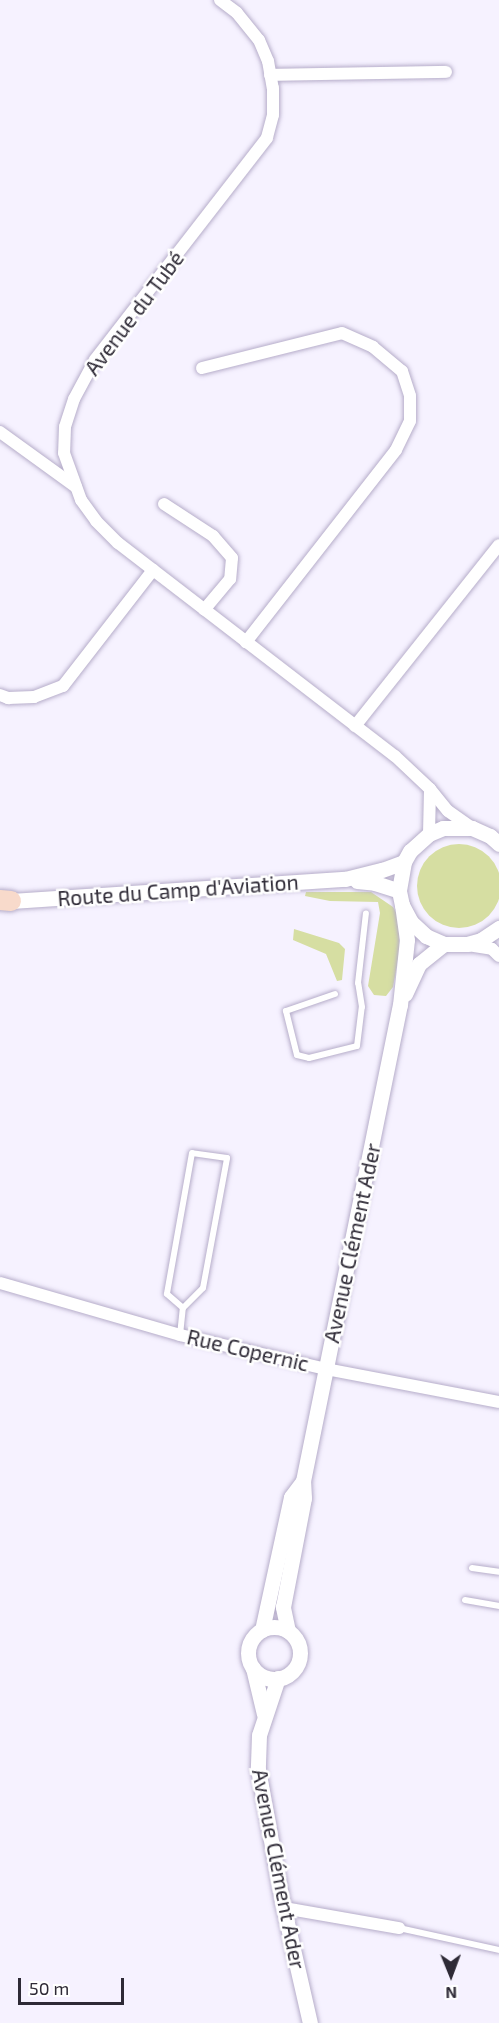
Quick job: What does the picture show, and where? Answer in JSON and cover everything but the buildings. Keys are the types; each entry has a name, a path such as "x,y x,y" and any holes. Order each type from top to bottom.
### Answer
{"street":[{"name":"Avenue du Tubé","path":"220,0 237,13 259,39 270,75 273,115 267,138 95,360 74,399 65,427 64,453 81,500 118,543 395,756 430,789 448,811 472,828"},
{"path":"270,75 446,72"},
{"path":"202,368 342,333 373,347 402,372 410,396 410,421 396,450 246,642"},
{"path":"0,432 76,487"},
{"path":"164,504 213,536 232,558 230,579 204,610"},
{"path":"355,726 499,545"},
{"path":"0,695 8,698 34,697 63,686 153,570"},
{"path":"429,834 430,789"},
{"path":"404,862 410,851 429,834 443,828 472,828 490,836 499,844"},
{"name":"Route du Camp d'Aviation","path":"5,900 345,879 404,862"},
{"name":"Avenue Clément Ader","path":"288,1631 283,1607 304,1497 303,1481 400,1005 407,940 400,898 404,862"},
{"name":"Route du Camp d'Aviation","path":"345,879 375,883 400,898"},
{"path":"400,898 411,922 426,936 444,944 467,944 492,949 499,956"},
{"path":"467,944 481,940 499,928"},
{"name":"Avenue Clément Ader","path":"400,1005 419,964 444,944"},
{"name":"Rue Copernic","path":"0,1282 180,1335 326,1369 499,1402"},
{"name":"Avenue Clément Ader","path":"262,1629 291,1497 303,1481"},
{"path":"279,1627 288,1631 297,1640 299,1659 292,1671 278,1678 264,1677 253,1668 249,1661 249,1646 262,1629 279,1627"},
{"name":"Avenue Clément Ader","path":"253,1668 264,1714"},
{"name":"Avenue Clément Ader","path":"278,1678 264,1714 259,1735 258,1769 284,1908 310,2023"},
{"path":"284,1908 399,1929"}],"lane":[{"path":"335,994 286,1011 297,1055 309,1058 357,1046 362,1007 358,983 366,913"},
{"path":"180,1335 183,1308 203,1288 227,1158 192,1153 167,1294 183,1308"},
{"path":"472,1568 499,1572"},
{"path":"465,1600 499,1606"},
{"path":"399,1929 499,1950"}],"green space":[{"path":"459,844 475,847 489,856 498,870 501,886 498,902 489,916 475,925 459,928 443,925 429,916 420,902 417,886 420,870 429,856 443,847"},
{"path":"306,892 371,892 393,907 398,916 400,949 393,987 386,996 374,995 368,986 380,913 378,902 330,901 305,896"},
{"path":"294,929 339,943 345,949 342,980 337,981 326,954 293,940"}]}
